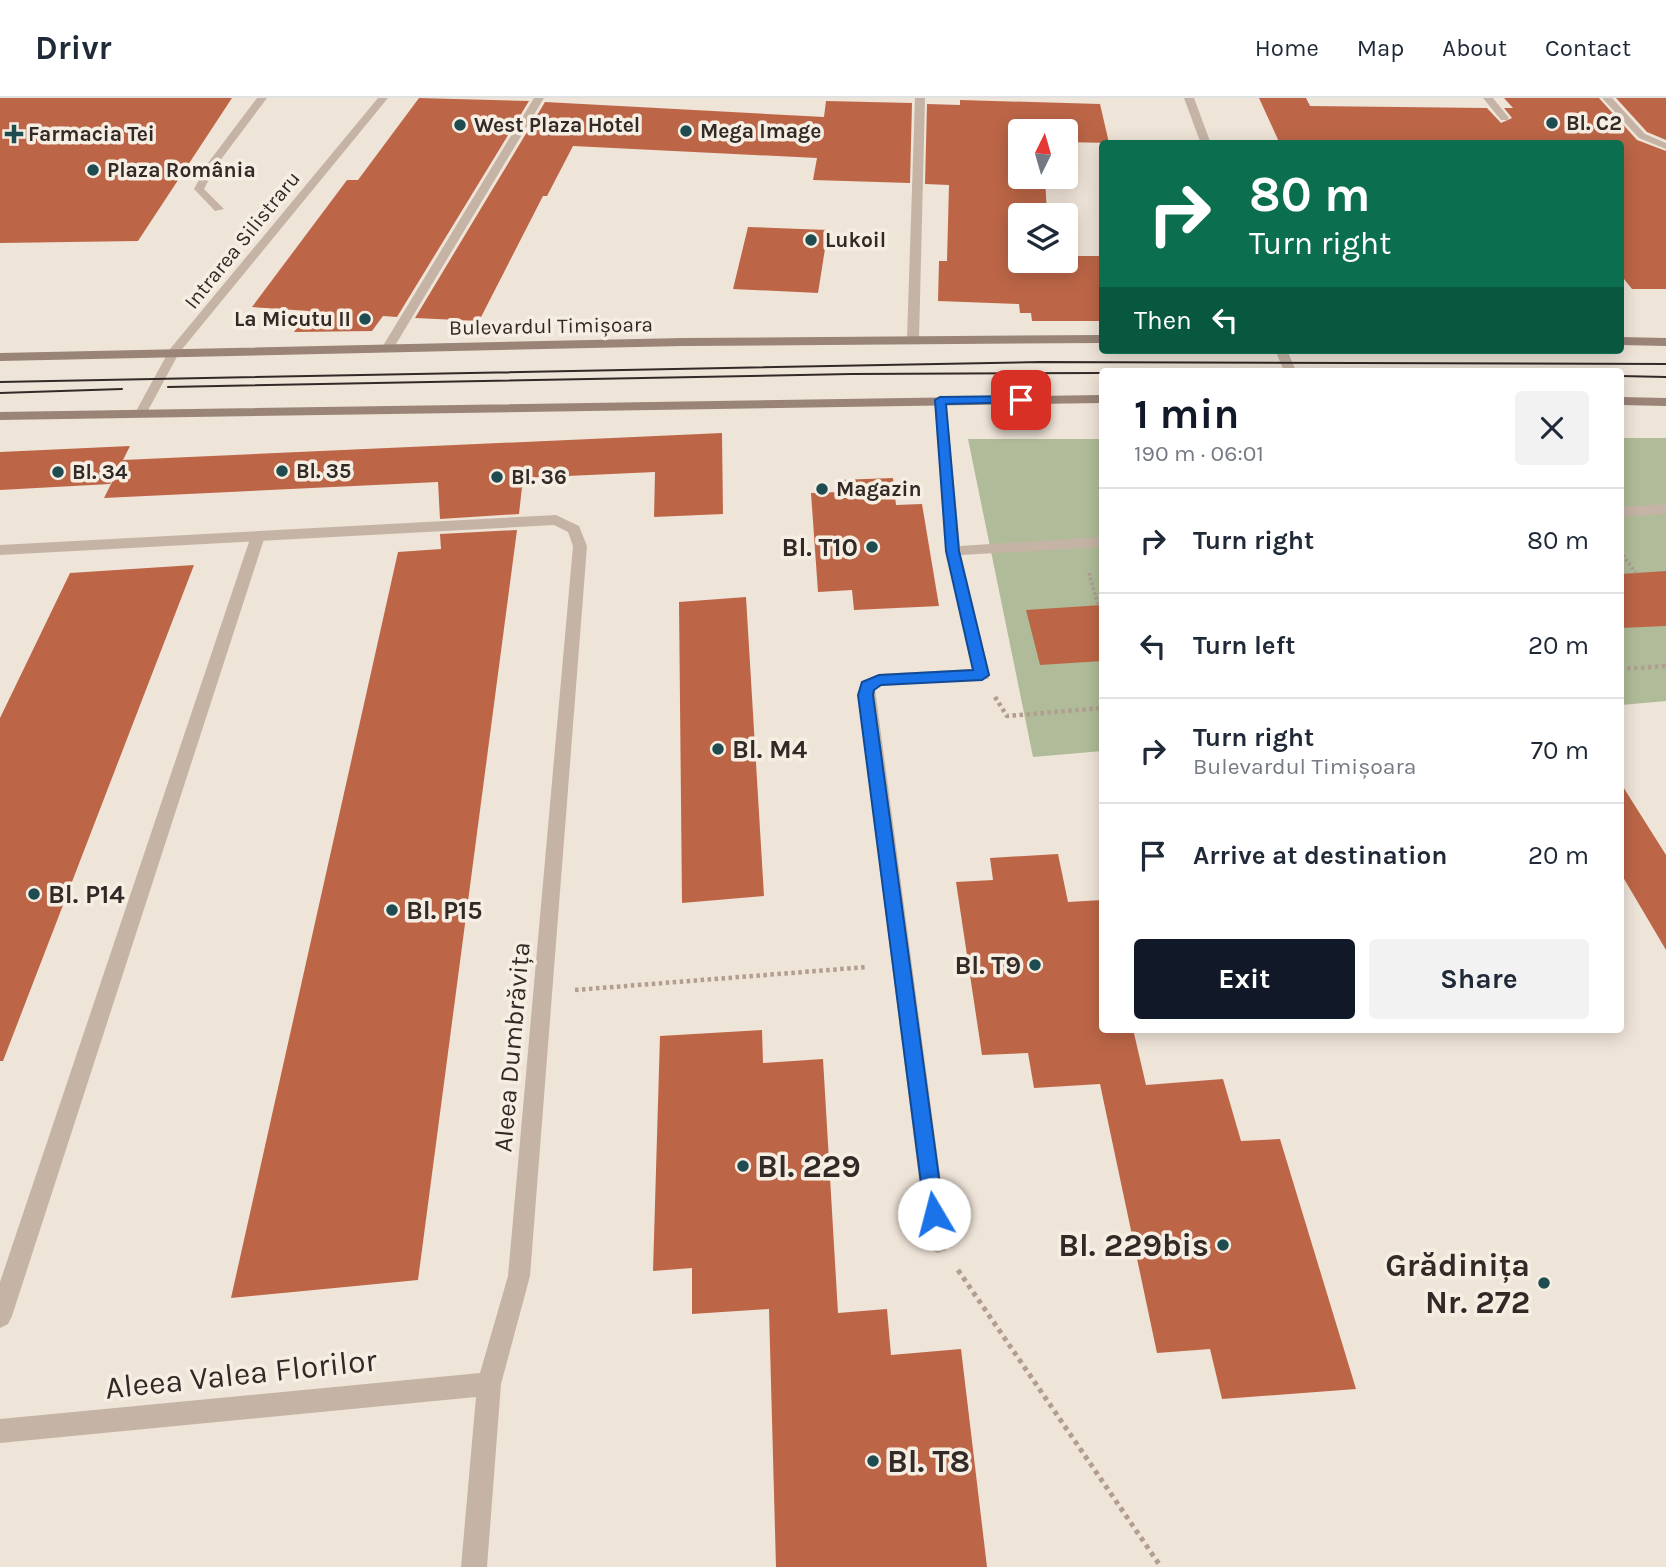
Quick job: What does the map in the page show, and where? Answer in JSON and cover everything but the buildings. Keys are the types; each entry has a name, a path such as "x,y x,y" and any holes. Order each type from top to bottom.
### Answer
{"main road":[{"name":"Bulevardul Timișoara","path":"0,357 174,352 1099,339"},
{"path":"1624,341 1666,342"},
{"path":"0,416 1099,399"},
{"path":"1624,401 1666,402"}],"street":[{"path":"219,209 200,188 211,164 262,98"},
{"name":"Intrarea Silistraru","path":"141,413 174,352 383,98"},
{"path":"387,349 539,98"},
{"path":"913,340 920,98"},
{"path":"1189,98 1205,140"},
{"path":"1488,98 1504,118"},
{"path":"1607,98 1642,136 1666,146"},
{"path":"938,1242 866,695 867,686 879,680 982,675 953,551 940,400"},
{"path":"1624,512 1666,509"},
{"name":"Aleea Dumbrăvița","path":"258,536 556,520 574,529 580,546 519,1276 489,1384 474,1567"},
{"path":"0,550 258,536 0,1316"},
{"path":"953,551 1099,542"},
{"name":"Aleea Valea Florilor","path":"0,1431 489,1384"}],"path":[{"path":"1624,556 1636,573"},
{"path":"1624,669 1666,666"},
{"path":"982,675 1007,716 1099,709"},
{"path":"543,992 901,964"},
{"path":"938,1242 1161,1567"}],"green space":[{"path":"1624,438 1666,438 1666,701 1624,705"},
{"path":"968,439 1099,439 1099,751 1033,757"}],"tram line":[{"path":"0,382 1041,362 1666,364"},
{"path":"168,387 851,374 1099,373"},
{"path":"1624,376 1666,377"},
{"path":"0,393 122,389"}],"place":[{"name":"Bl. C2","path":"1552,123"},
{"name":"West Plaza Hotel","path":"460,125"},
{"name":"Mega Image","path":"686,131"},
{"name":"Farmacia Tei","path":"14,134"},
{"name":"Plaza România","path":"93,170"},
{"name":"Lukoil","path":"811,240"},
{"name":"La Micutu II","path":"365,319"},
{"name":"Bl. 35","path":"282,471"},
{"name":"Bl. 34","path":"58,472"},
{"name":"Bl. 36","path":"497,477"},
{"name":"Magazin","path":"822,489"},
{"name":"Bl. T10","path":"872,547"},
{"name":"Bl. M4","path":"718,749"},
{"name":"Bl. P14","path":"34,894"},
{"name":"Bl. P15","path":"392,910"},
{"name":"Bl. T9","path":"1035,965"},
{"name":"Bl. 229","path":"743,1166"},
{"name":"Bl. 229bis","path":"1223,1245"},
{"name":"Grădinița Nr. 272","path":"1544,1283"},
{"name":"Bl. T8","path":"873,1461"}],"route":[{"path":"934,1214 866,695 867,686 879,680 982,675 953,551 940,400 1021,400"}]}
